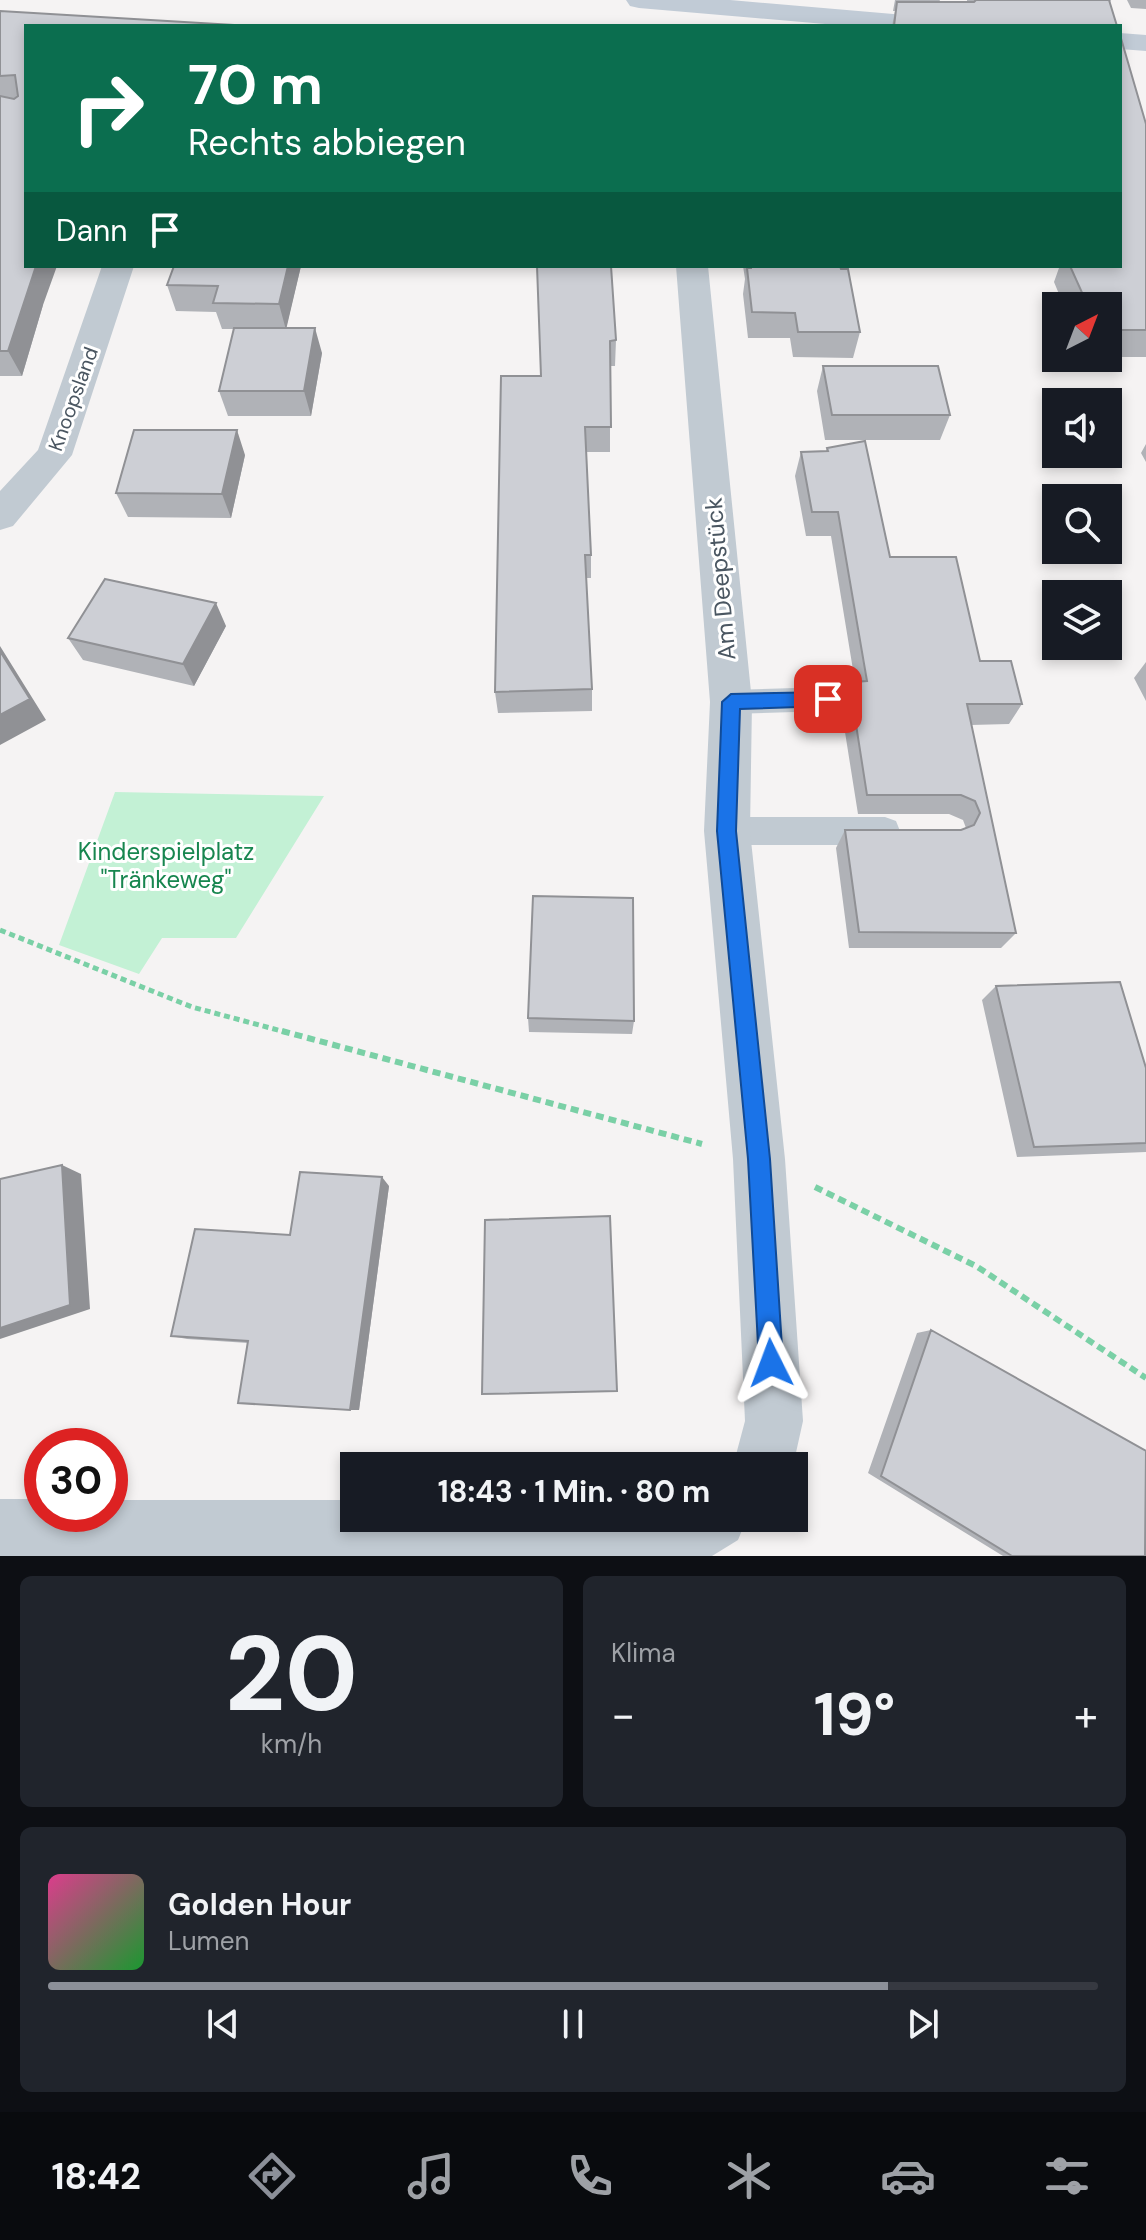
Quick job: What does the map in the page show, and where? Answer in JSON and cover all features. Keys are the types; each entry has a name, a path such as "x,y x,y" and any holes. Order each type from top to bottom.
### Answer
{"main road":[{"path":"639,0 768,6 923,24"},
{"path":"1122,41 1146,43"}],"street":[{"path":"951,0 953,24"},
{"name":"Knoopsland","path":"0,516 54,455 117,268"},
{"name":"Am Deepstück","path":"692,268 731,702 727,831 759,1159 774,1421 766,1452"},
{"path":"0,1530 340,1531"}],"lane":[{"path":"731,702 828,699"},
{"path":"727,831 920,831"}],"path":[{"path":"0,930 192,1007 759,1159 976,1266 1146,1378"}],"green space":[{"name":"Kinderspielplatz \"Tränkeweg\"","path":"115,792 324,796 236,938 162,938 139,974 59,945"}],"building":[{"path":"1109,0 1116,24 894,24 897,2"},
{"path":"0,11 218,24 24,24 24,268 35,268 8,351 0,351 0,96 14,99 18,96 15,75 0,76"},
{"path":"1122,42 1146,124 1146,330 1122,330 1122,292 1082,292 1071,268 1122,268"},
{"path":"173,268 288,268 279,304 213,303 218,286 167,285"},
{"path":"537,268 611,268 616,340 610,341 611,427 585,427 591,555 585,555 592,689 495,692 501,376 541,376"},
{"path":"747,268 848,269 860,332 798,332 795,313 752,312"},
{"path":"234,328 315,328 304,391 219,391"},
{"path":"823,366 938,366 950,415 832,415"},
{"path":"134,430 237,430 222,494 116,493"},
{"path":"865,441 890,557 956,557 980,661 1011,661 1022,704 967,704 1016,933 859,932 845,830 961,830 974,825 980,813 975,801 961,795 867,795 850,686 852,682 867,681 838,512 812,512 801,452 828,451 827,448"},
{"path":"105,579 216,603 183,664 68,638"},
{"path":"0,651 30,699 0,715"},
{"path":"533,896 633,898 634,1021 528,1018"},
{"path":"1120,982 1146,1068 1146,1143 1034,1147 996,986"},
{"path":"62,1165 70,1305 0,1328 0,1179"},
{"path":"300,1172 382,1177 350,1410 238,1403 248,1341 171,1336 195,1229 290,1235"},
{"path":"610,1216 617,1391 482,1394 485,1220"},
{"path":"931,1330 1146,1451 1145,1556 1012,1556 881,1476"}],"route":[{"path":"771,1363 759,1159 727,831 731,702 828,699"}]}
